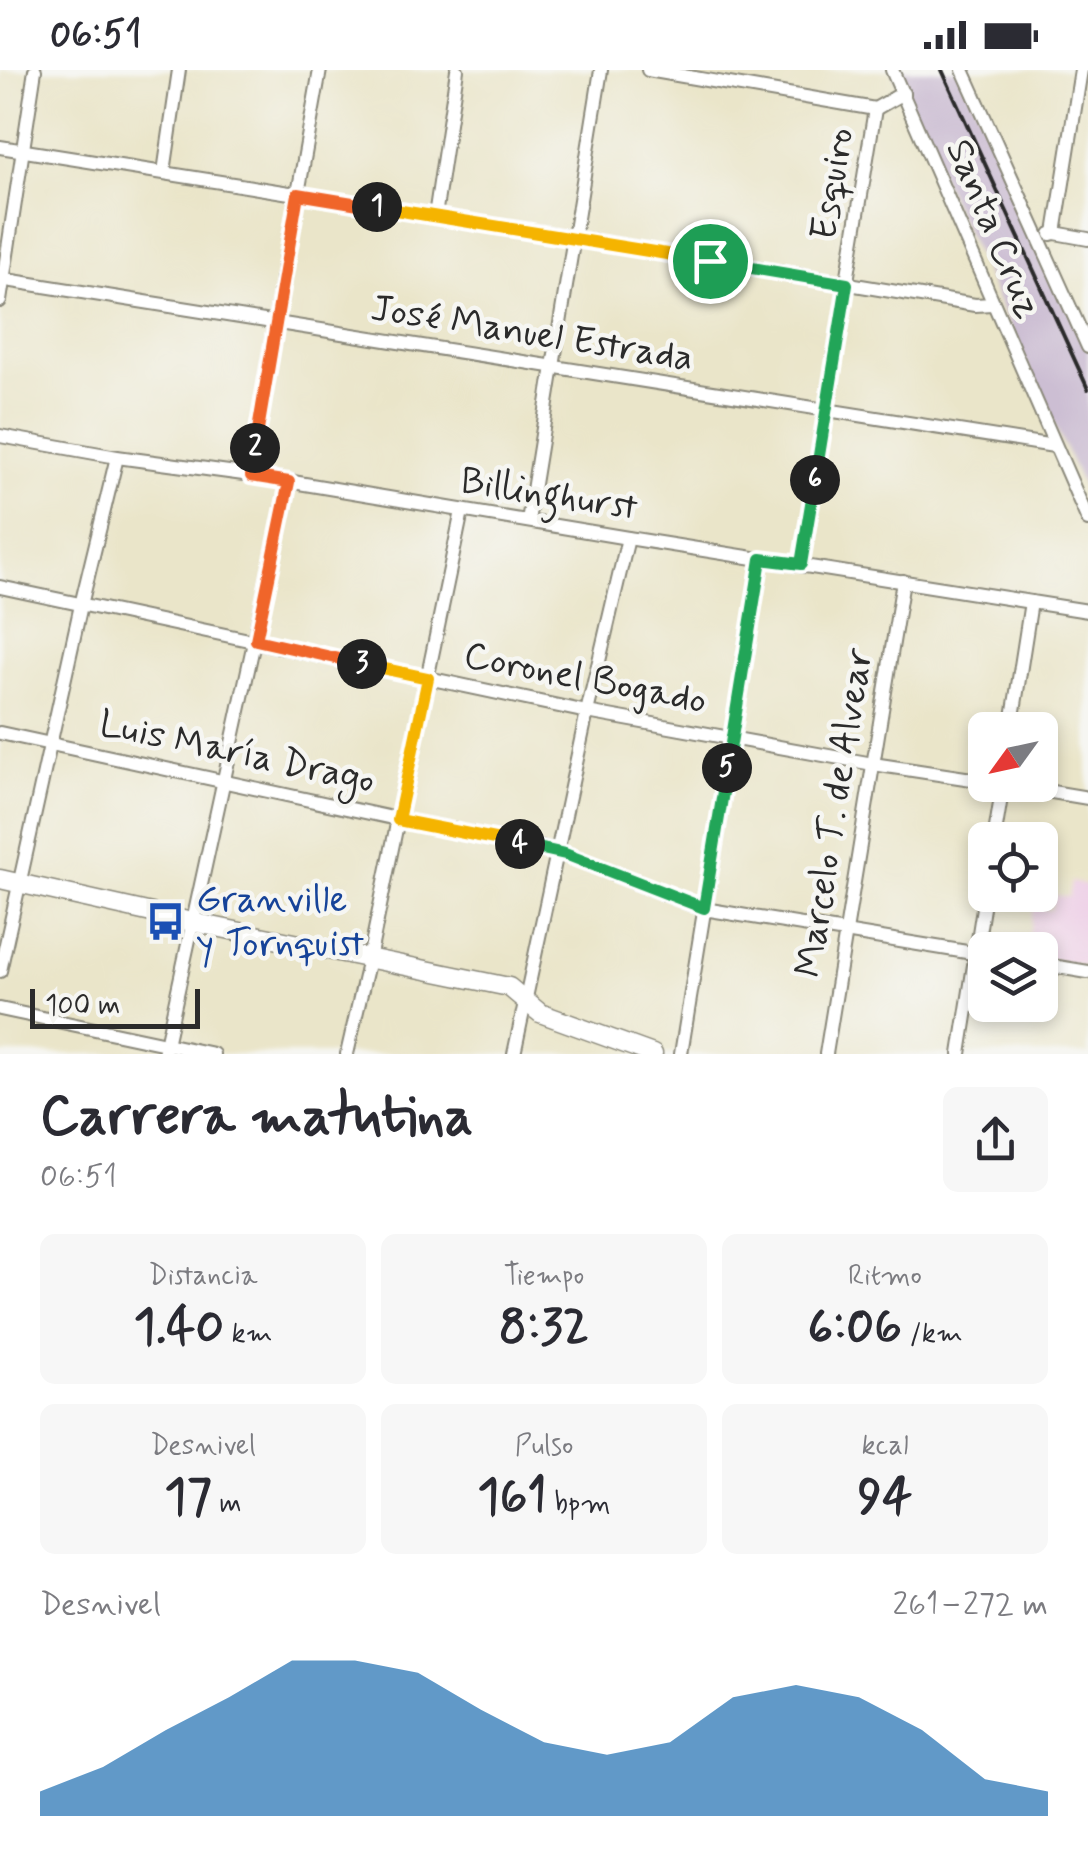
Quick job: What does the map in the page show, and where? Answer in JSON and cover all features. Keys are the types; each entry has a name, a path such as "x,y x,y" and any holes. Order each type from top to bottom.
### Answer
{"street":[{"path":"0,301 35,70"},
{"path":"164,172 178,70"},
{"path":"251,476 320,70"},
{"path":"435,216 458,70"},
{"path":"528,521 600,70"},
{"path":"648,70 875,109 903,93"},
{"name":"Santa Cruz","path":"892,70 1088,520"},
{"path":"963,70 1088,347"},
{"path":"1055,232 1081,70"},
{"name":"Esquiro","path":"801,564 875,109"},
{"path":"0,147 975,305 992,304"},
{"path":"1040,238 1055,232 1088,239"},
{"name":"José Manuel Estrada","path":"2,280 1054,446"},
{"name":"Billinghurst","path":"0,436 1088,611"},
{"path":"0,970 118,457"},
{"path":"166,1049 289,482"},
{"path":"347,1054 462,511"},
{"path":"514,1054 628,538"},
{"path":"681,1054 761,559"},
{"name":"Marcelo T. de Alvear","path":"826,1054 903,581"},
{"name":"Coronel Bogado","path":"0,587 587,712 968,778"},
{"path":"1014,712 1031,602"},
{"name":"Luis María Drago","path":"0,733 557,851 704,908 968,952"},
{"path":"1058,793 1088,798"},
{"path":"0,879 509,987 540,1013 654,1054"},
{"path":"1058,967 1088,972"},
{"path":"0,1009 166,1049 213,1054"},
{"path":"960,1054 968,1016"}],"shaded area":[{"path":"892,70 959,70 1088,349 1088,498"},
{"path":"1071,882 1088,885 1088,966 1058,961 1058,932 1030,932 1032,912 1058,912 1058,896 1069,897"}],"railway":[{"path":"942,70 1088,389"}],"place":[{"name":"Granville y Tornquist","path":"166,922"}],"route":[{"path":"298,194 710,261 847,284 801,564 761,559 704,908 557,851 398,820 428,678 256,640 289,482 251,476 298,194"}]}
